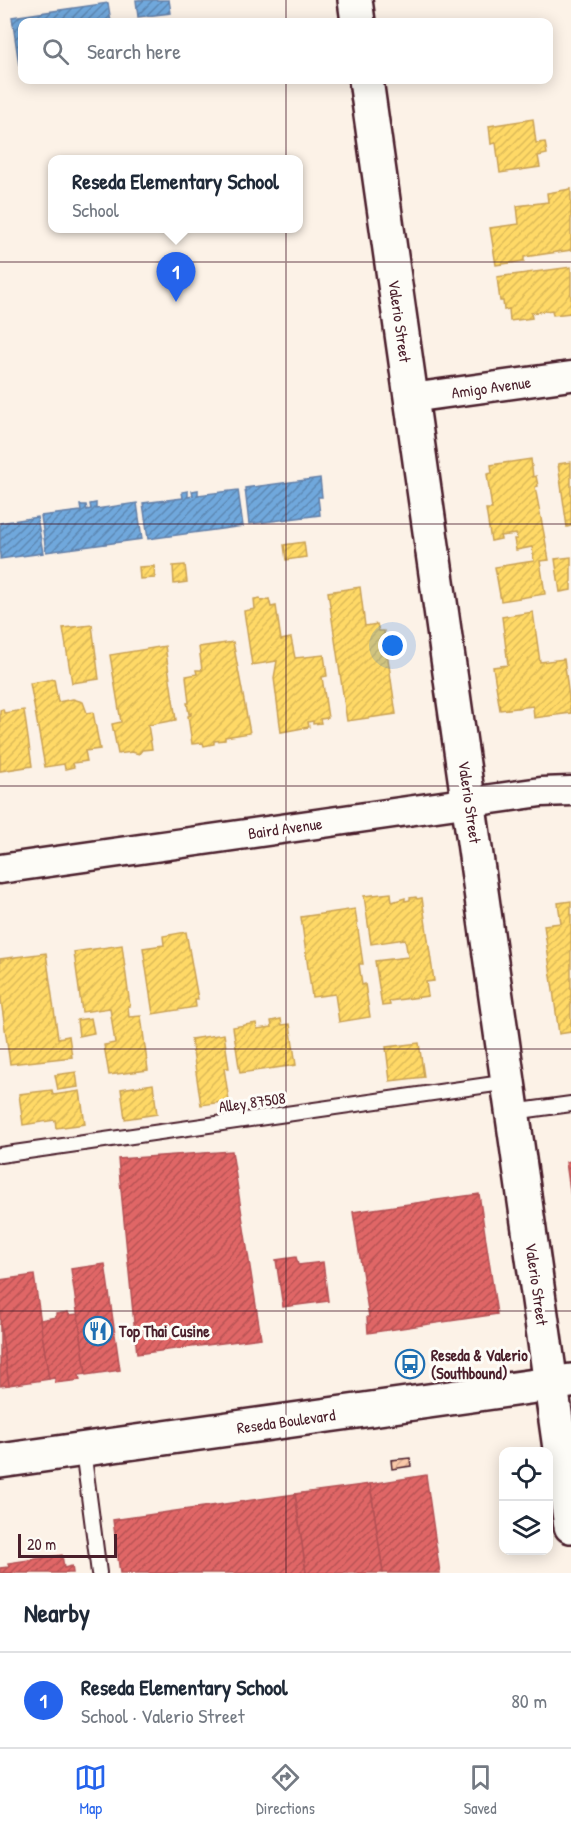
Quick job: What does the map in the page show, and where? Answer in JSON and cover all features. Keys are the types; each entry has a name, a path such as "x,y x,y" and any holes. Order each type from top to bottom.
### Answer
{"street":[{"path":"355,0 357,18"},
{"name":"Valerio Street","path":"367,84 511,1097 561,1382 571,1526"},
{"name":"Amigo Avenue","path":"411,398 571,376"},
{"name":"Baird Avenue","path":"0,869 541,792 571,791"},
{"name":"Reseda Boulevard","path":"0,1461 561,1382"}],"lane":[{"name":"Alley 87508","path":"0,1155 511,1097 571,1104"},
{"path":"83,1450 99,1573"}],"building: Homes":[{"path":"533,119 536,143 545,142 547,154 538,156 540,167 500,173 496,143 491,144 489,126"},
{"path":"571,189 571,250 524,257 524,261 496,265 490,228 519,224 517,206 548,202 547,193"},
{"path":"571,267 571,313 553,315 552,310 531,313 532,318 510,321 509,309 504,310 503,301 500,301 497,277"},
{"path":"531,459 533,477 536,476 538,486 535,487 549,560 540,561 545,594 501,601 495,567 534,561 532,547 516,550 514,539 517,539 516,534 500,536 501,539 491,541 486,509 492,509 487,474 492,473 491,465"},
{"path":"571,462 571,526 567,527 558,464"},
{"path":"304,542 306,557 286,560 284,545"},
{"path":"571,557 571,590 560,592 555,559"},
{"path":"185,565 187,582 174,584 173,566"},
{"path":"154,566 155,578 140,579 139,567"},
{"path":"360,587 365,626 377,624 379,631 384,631 396,714 347,721 328,592"},
{"path":"260,598 261,601 269,599 271,607 276,606 281,640 291,638 295,658 324,655 327,676 322,677 328,718 320,719 321,723 308,722 309,727 281,732 274,678 277,661 252,665 244,611 255,609 254,599"},
{"path":"533,612 540,662 564,659 571,713 534,718 533,706 500,710 493,667 508,665 502,617"},
{"path":"92,625 99,679 72,683 63,628"},
{"path":"233,642 250,733 225,737 225,740 214,741 214,744 204,746 203,743 192,744 186,676 197,674 196,670 202,670 199,647"},
{"path":"165,646 176,720 148,725 152,749 142,750 139,754 132,752 118,754 112,724 121,722 110,655"},
{"path":"54,679 58,702 73,699 83,702 87,713 93,712 100,749 85,751 87,761 73,763 74,767 65,769 64,764 45,767 30,683"},
{"path":"3,709 4,713 24,710 32,766 0,771 0,710"},
{"path":"391,893 392,902 405,898 405,901 410,898 422,898 434,981 426,982 428,996 389,1001 390,1005 382,1006 375,961 408,957 405,939 371,944 364,896"},
{"path":"571,901 571,1032 559,1034 544,925 561,923 558,903"},
{"path":"355,909 363,964 359,964 362,985 365,984 370,1017 339,1022 335,994 312,997 301,917"},
{"path":"186,932 198,999 195,999 196,1007 153,1014 143,948 164,945 163,936"},
{"path":"122,945 130,1006 128,1006 129,1017 141,1016 148,1070 109,1075 104,1045 115,1043 110,1008 82,1012 74,952"},
{"path":"46,953 58,1038 69,1036 72,1057 10,1064 0,993 0,959"},
{"path":"91,1018 94,1033 79,1036 77,1020"},
{"path":"281,1019 282,1025 290,1024 296,1065 240,1073 233,1027 256,1023 257,1029 272,1027 271,1021"},
{"path":"224,1034 229,1068 224,1068 229,1101 201,1105 191,1039"},
{"path":"419,1043 424,1077 390,1081 386,1047"},
{"path":"76,1072 78,1087 58,1090 55,1075"},
{"path":"153,1084 157,1114 125,1119 121,1089"},
{"path":"52,1090 53,1095 80,1091 85,1124 56,1128 55,1120 23,1125 19,1094"}],"building: Shops":[{"path":"232,1151 261,1338 137,1354 118,1159"},
{"path":"571,1161 571,1197 566,1162"},
{"path":"479,1194 497,1314 368,1333 367,1317 369,1317 353,1212"},
{"path":"296,1257 298,1265 323,1262 328,1301 283,1307 276,1260"},
{"path":"105,1264 120,1370 86,1375 71,1269"},
{"path":"34,1275 49,1379 9,1385 0,1324 0,1280"},
{"path":"68,1312 69,1315 78,1314 86,1374 79,1375 80,1380 55,1383 55,1378 49,1379 40,1320"},
{"path":"0,1324 9,1385 0,1386"},
{"path":"426,1475 440,1573 383,1573 370,1484"},
{"path":"370,1484 383,1573 306,1573 295,1494"},
{"path":"295,1494 306,1573 120,1573 113,1520"},
{"path":"62,1555 64,1568 72,1566 73,1573 0,1573 0,1568 9,1567 8,1563"}],"building: Schools":[{"path":"136,0 169,0 171,13 138,17"},
{"path":"108,3 110,18 18,18 18,58 12,17"},
{"path":"320,478 322,497 318,497 320,515 249,524 245,488"},
{"path":"198,490 198,495 238,490 243,526 148,539 143,503 183,498 182,492 188,491 188,497 193,496 192,491"},
{"path":"96,503 96,509 137,503 142,539 46,552 41,516 81,511 80,505 86,505 87,510 91,509 90,504"},
{"path":"37,517 43,553 0,559 0,523"}],"building: Other":[{"path":"410,1458 411,1466 392,1469 391,1460"}],"place":[{"name":"Reseda Elementary School","path":"176,302"},
{"name":"Top Thai Cusine","path":"98,1331"},
{"name":"Reseda & Valerio (Southbound)","path":"410,1364"}]}
